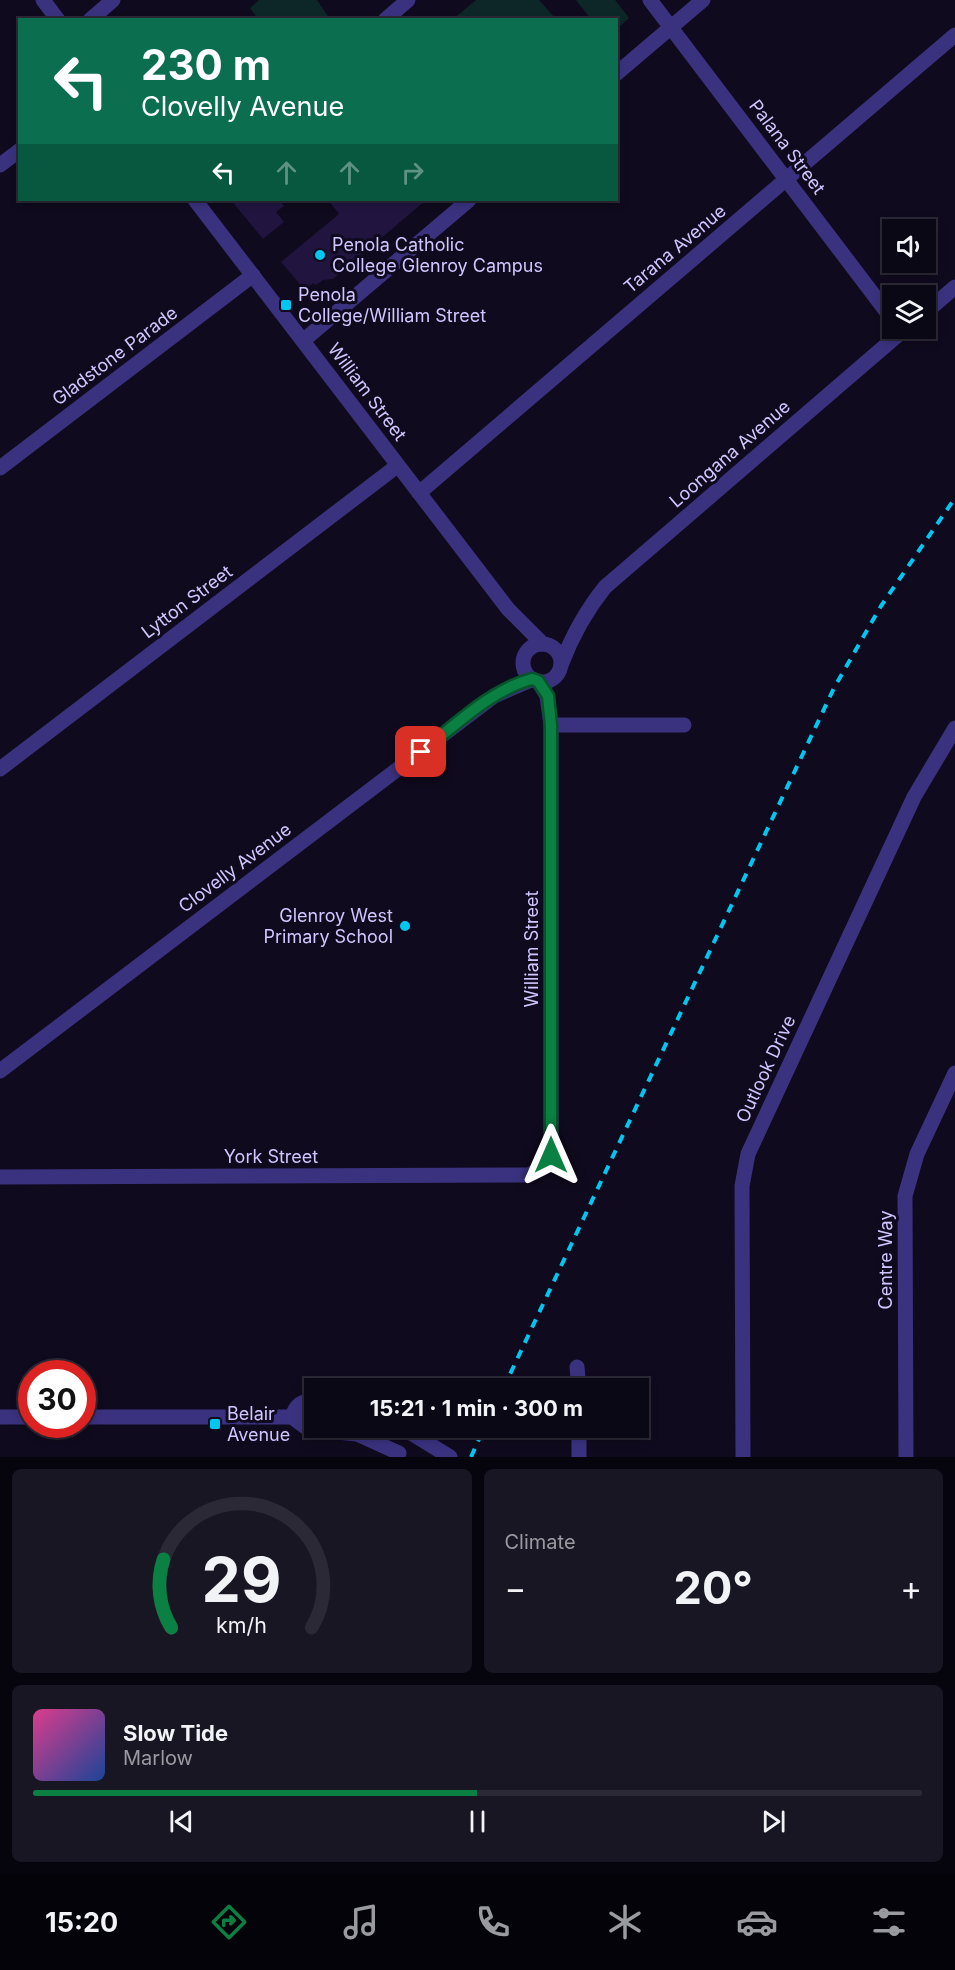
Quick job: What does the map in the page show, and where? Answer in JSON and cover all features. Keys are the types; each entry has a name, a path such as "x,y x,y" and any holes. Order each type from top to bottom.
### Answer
{"street":[{"path":"43,0 56,18"},
{"path":"92,18 113,0"},
{"path":"387,18 408,0"},
{"name":"Palana Street","path":"650,0 882,306"},
{"path":"618,72 703,0"},
{"name":"Tarana Avenue","path":"418,493 955,35"},
{"path":"0,165 18,152"},
{"name":"William Street","path":"196,201 508,609 546,645"},
{"path":"304,340 468,201"},
{"name":"Gladstone Parade","path":"0,468 253,275"},
{"path":"936,303 955,286"},
{"name":"Loongana Avenue","path":"546,645 568,632 605,587 893,339"},
{"name":"Lytton Street","path":"0,769 397,466"},
{"name":"William Street","path":"508,609 522,637 525,658"},
{"name":"Loongana Avenue","path":"560,668 571,637 585,613"},
{"path":"546,645 558,653 560,668 550,680 535,680 528,675 525,658 531,648 546,645"},
{"name":"Clovelly Avenue","path":"0,1071 494,696 525,658"},
{"name":"William Street","path":"551,725 560,668"},
{"name":"William Street","path":"535,680 548,696 551,725 551,1155 541,1169"},
{"name":"Clovelly Avenue","path":"494,696 535,680"},
{"path":"551,725 684,725"},
{"name":"Outlook Drive","path":"743,1457 742,1186 748,1154 914,797 955,728"},
{"name":"Centre Way","path":"906,1457 906,1196 917,1154 955,1073"},
{"name":"York Street","path":"0,1177 528,1175 541,1169"},
{"path":"577,1367 578,1378"},
{"path":"292,1417 298,1404 304,1403"},
{"path":"0,1416 18,1417"},
{"path":"96,1417 304,1417"},
{"path":"292,1417 308,1429 357,1434 399,1453"},
{"path":"420,1438 444,1452"},
{"path":"579,1438 579,1457"}],"green space":[{"path":"259,0 317,0 329,18 257,18 250,8"},
{"path":"476,0 539,0 555,18 454,18"},
{"path":"576,0 615,0 629,18 618,28 618,18 590,18"}],"building":[{"path":"232,201 280,201 284,206 276,212 284,222 263,239"},
{"path":"329,201 425,201 333,279 323,280 316,285 313,283 305,290 281,262 339,214"}],"railway":[{"path":"508,1378 834,688 881,606 955,498"},
{"path":"471,1457 480,1438"}],"place":[{"name":"Penola Catholic College Glenroy Campus","path":"320,255"},
{"name":"Penola College/William Street","path":"286,305"},
{"name":"Glenroy West Primary School","path":"405,926"},
{"name":"Belair Avenue","path":"215,1424"}],"route":[{"path":"421,752 494,696 521,682 532,679 538,681 548,696 551,725 551,1155"}]}
